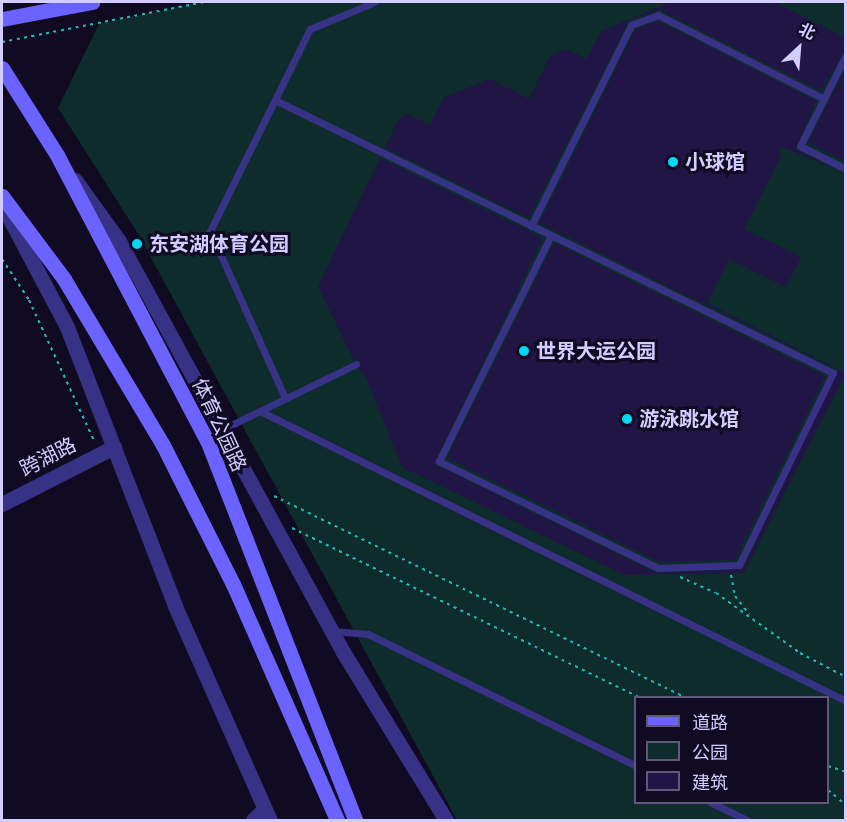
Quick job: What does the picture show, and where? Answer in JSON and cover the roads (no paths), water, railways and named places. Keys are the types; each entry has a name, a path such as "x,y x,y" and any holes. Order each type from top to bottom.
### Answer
{"main road":[{"path":"2,20 92,2"},
{"name":"体育公园路","path":"2,68 57,155 209,446 356,820"},
{"path":"2,88 18,94"},
{"path":"2,196 64,279 163,445 233,584 337,820"}],"street":[{"path":"57,155 119,240 255,487 331,631 402,756 446,820"},
{"path":"2,203 67,327 175,606 267,815 253,820"},
{"name":"跨湖路","path":"2,504 114,447"}],"lane":[{"path":"285,399 210,231 310,29 375,2"},
{"path":"531,226 631,26 658,15 824,99"},
{"path":"846,55 800,146 846,169"},
{"path":"275,100 551,235 833,374 739,565 658,568 439,461 551,235"},
{"path":"223,429 356,364"},
{"path":"260,411 846,700"},
{"path":"331,631 368,634 634,765"},
{"path":"714,804 747,820"}],"place":[{"name":"小球馆","path":"673,162"},
{"name":"东安湖体育公园","path":"137,244"},
{"name":"世界大运公园","path":"524,351"},
{"name":"游泳跳水馆","path":"627,419"}]}
